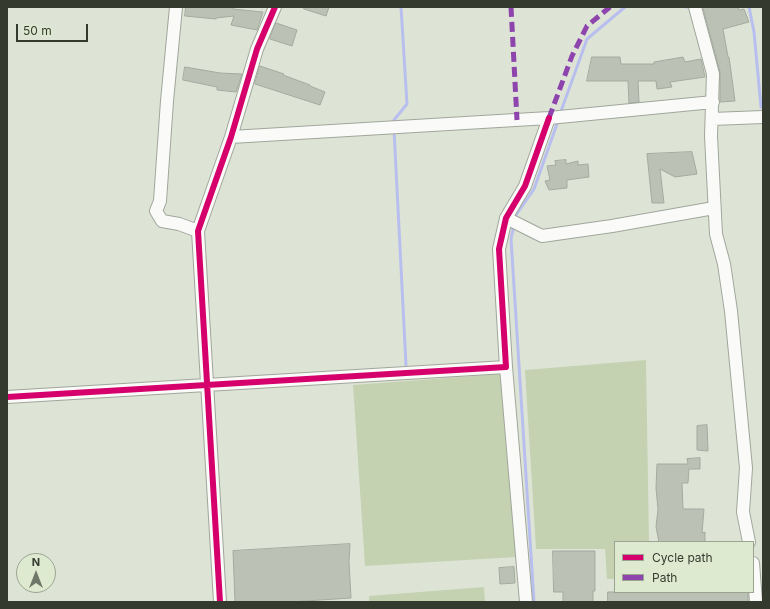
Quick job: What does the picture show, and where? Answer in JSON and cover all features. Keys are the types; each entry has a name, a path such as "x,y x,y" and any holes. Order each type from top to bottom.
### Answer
{"street":[{"path":"176,7 167,101 160,201 156,211 162,221 178,224 198,231"},
{"path":"220,602 198,231 231,137 257,49 275,7"},
{"path":"695,7 713,74 711,136 716,234 724,264 731,311 746,468 743,512 750,541"},
{"path":"231,137 549,118 713,102"},
{"path":"712,120 763,117"},
{"path":"526,602 506,367 499,249 506,218 525,186 549,118"},
{"path":"506,218 542,236 612,226 714,208"},
{"path":"7,397 506,367"},
{"path":"754,576 756,602"}],"green space":[{"path":"646,360 649,541 614,541 614,579 607,579 605,549 536,549 525,370"},
{"path":"501,374 517,557 365,566 353,385"},
{"path":"484,587 485,602 369,602 369,596"}],"building":[{"path":"186,7 234,7 233,9 263,12 257,30 231,25 234,16 216,19 185,16"},
{"path":"304,7 329,7 326,16 304,9"},
{"path":"738,7 739,10 744,9 749,22 723,29 729,57 735,101 720,102 720,72 703,8"},
{"path":"276,23 297,30 292,46 270,39"},
{"path":"592,57 620,57 621,64 654,64 654,62 683,57 685,62 701,59 705,77 670,82 672,87 657,89 656,81 638,81 639,102 629,103 628,81 587,81"},
{"path":"260,66 284,74 283,75 325,92 320,105 255,84"},
{"path":"185,67 220,73 242,74 236,92 217,90 217,87 183,80"},
{"path":"692,152 697,174 675,177 660,169 664,203 652,203 647,154"},
{"path":"566,160 566,164 578,161 578,165 588,164 589,177 567,180 567,188 549,190 545,181 550,180 547,166 556,165 555,161"},
{"path":"707,425 708,451 697,450 697,426"},
{"path":"700,458 700,469 689,469 688,483 682,483 683,509 704,509 702,533 705,532 705,541 659,541 656,527 658,509 656,488 657,464 688,464 687,459"},
{"path":"350,544 349,562 351,598 290,602 235,602 233,551"},
{"path":"553,551 595,551 595,591 593,591 593,602 563,602 563,592 554,592"},
{"path":"514,567 515,583 500,584 499,568"},
{"path":"608,592 748,593 748,602 608,602"}],"waterway":[{"path":"394,125 394,120 407,104 401,7"},
{"path":"560,114 587,39 625,7"},
{"path":"749,7 754,32 761,107 763,108"},
{"path":"515,219 516,215 534,189 558,121"},
{"path":"394,130 406,365"},
{"path":"514,225 511,239 534,602"}],"marked path":[{"path":"511,7 517,120"},
{"path":"549,118 572,56 587,26 610,7"}],"cycle path":[{"path":"220,602 198,231 231,137 257,49 275,7"},
{"path":"7,397 506,367 499,249 506,218 525,186 549,118"}]}
